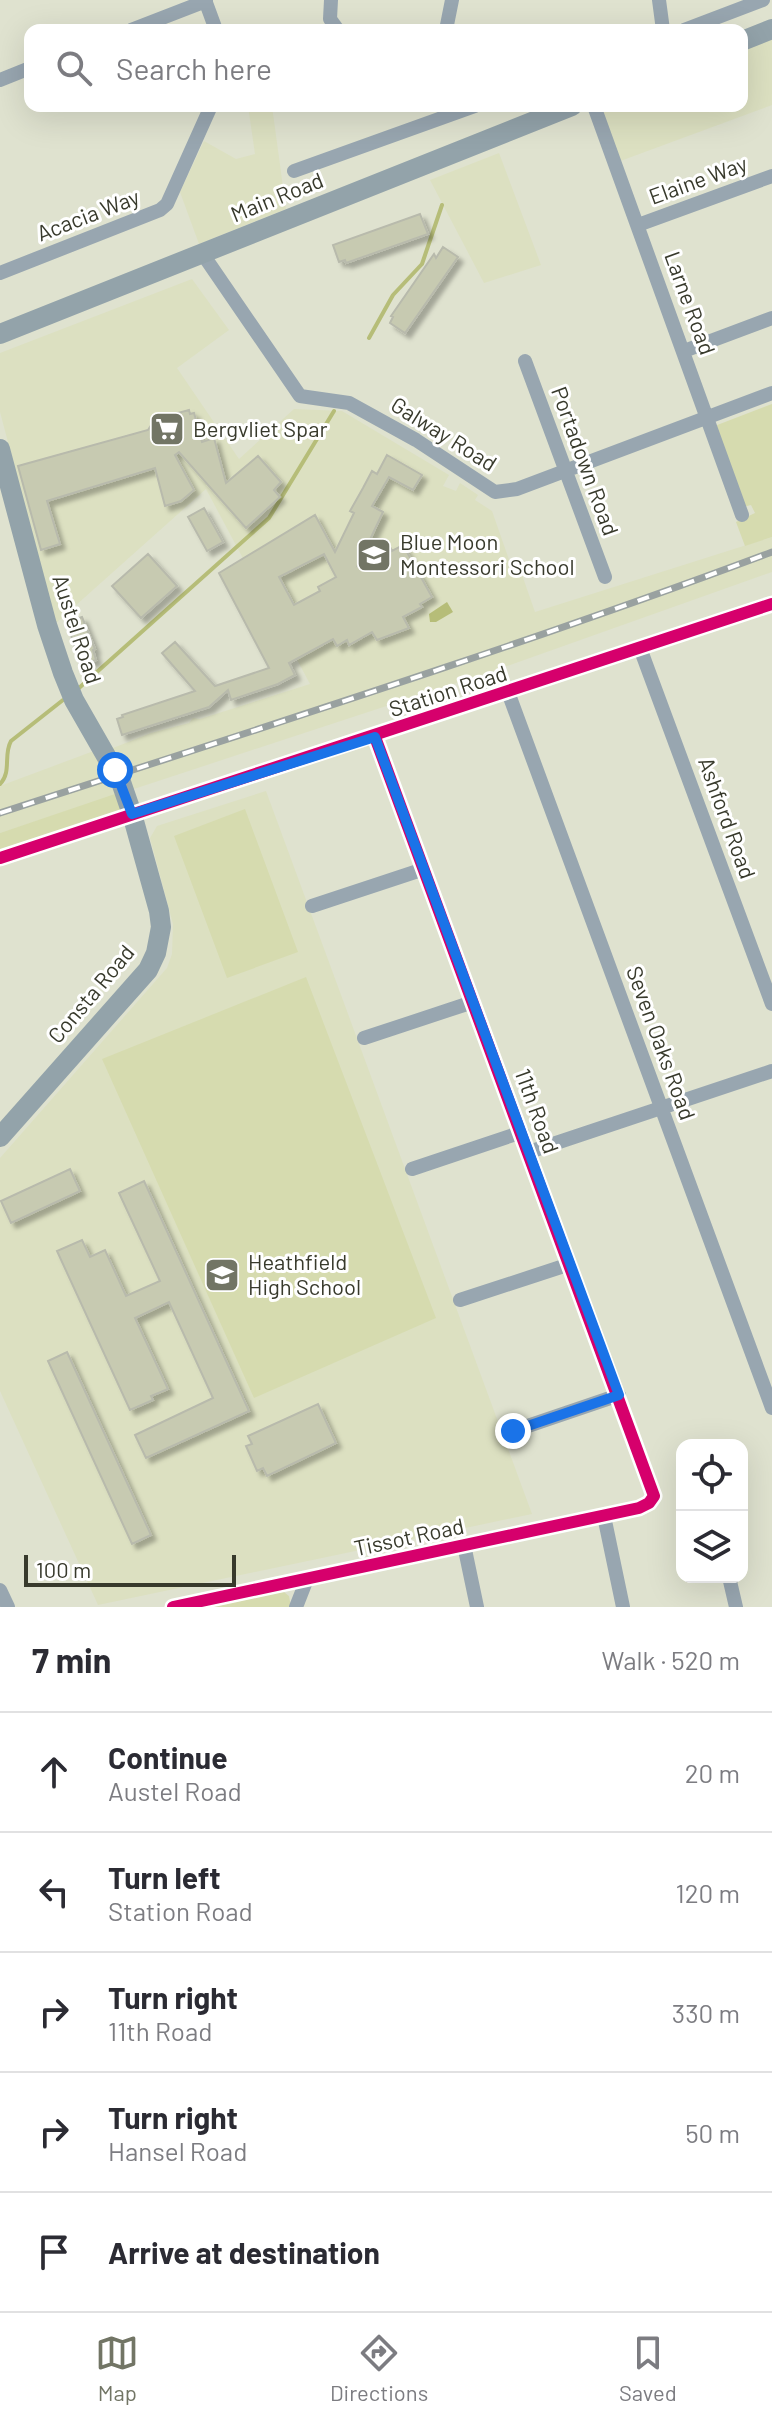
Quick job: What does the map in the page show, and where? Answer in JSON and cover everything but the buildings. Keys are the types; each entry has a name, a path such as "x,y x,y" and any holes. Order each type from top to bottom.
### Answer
{"street":[{"path":"331,0 330,19 334,24"},
{"path":"447,24 452,0"},
{"path":"659,0 662,24"},
{"path":"700,24 763,0"},
{"path":"146,24 205,1 214,24"},
{"path":"748,39 772,29"},
{"path":"0,80 24,70"},
{"name":"Acacia Way","path":"0,273 160,210 167,204 208,112"},
{"path":"294,171 443,112"},
{"name":"Main Road","path":"0,334 557,112"},
{"name":"Larne Road","path":"596,112 742,515"},
{"name":"Elaine Way","path":"638,225 772,176"},
{"name":"Galway Road","path":"202,253 300,396 349,403 416,440 495,492 506,493 772,393"},
{"path":"684,351 772,318"},
{"name":"Portadown Road","path":"525,361 605,577"},
{"name":"Austel Road","path":"0,449 47,625 72,695 117,774 132,814"},
{"name":"Station Road","path":"0,858 772,604"},
{"name":"Ashford Road","path":"640,648 772,1004"},
{"name":"Seven Oaks Road","path":"508,692 772,1408"},
{"name":"11th Road","path":"375,737 652,1486 654,1496 651,1501"},
{"name":"Consta Road","path":"0,1137 148,970 156,953 161,927 159,911 132,814"},
{"path":"312,906 424,869"},
{"path":"364,1038 473,1002"},
{"path":"529,1152 772,1071"},
{"path":"412,1169 522,1132"},
{"path":"460,1300 570,1264"},
{"path":"513,1431 619,1395"},
{"name":"Tissot Road","path":"173,1607 604,1516 639,1508 651,1501"},
{"path":"604,1516 623,1607"},
{"path":"464,1545 477,1607"},
{"path":"296,1607 307,1579"},
{"path":"730,1583 736,1607"},
{"path":"0,1590 8,1607"}],"shaded area":[{"path":"772,31 772,105 615,163 596,112 748,112 748,40"},
{"path":"249,112 273,112 286,209 199,244 180,192 204,141 236,159 255,154"},
{"path":"499,153 541,265 484,283 430,180"},
{"path":"192,279 229,330 177,368 239,459 294,409 342,411 449,475 443,486 456,491 460,483 478,495 475,500 492,511 513,571 520,569 535,612 772,537 772,572 496,670 0,833 0,786 91,752 113,748 189,723 193,718 200,719 310,684 206,489 56,623 0,412 0,353"},
{"path":"772,404 772,537 745,546 736,522 755,513 751,505 743,507 712,427"},
{"path":"447,602 453,612 430,622 429,614"},
{"name":"Heathfield High School","path":"266,791 532,1514 98,1605 0,1391 0,1158 167,968 172,954 173,924 150,838 157,826"},
{"path":"118,793 120,811 0,850 0,833"},
{"path":"245,809 298,952 227,978 174,836"},
{"path":"306,977 436,1318 254,1398 102,1059"},
{"path":"280,1589 289,1596 291,1607 199,1607"}],"waterway":[{"path":"369,338 393,295 422,264 442,205"},
{"path":"79,688 269,518 334,411"},
{"path":"0,784 6,774 11,741 63,700"}],"railway":[{"path":"0,813 484,654 772,552"}],"cycle path":[{"path":"0,858 772,604"},
{"path":"173,1607 639,1508 654,1496 375,737"}],"place":[{"name":"Bergvliet Spar","path":"167,429"},
{"name":"Blue Moon Montessori School","path":"374,555"},
{"name":"Heathfield High School","path":"222,1275"}],"route":[{"path":"115,770 132,814 375,737 619,1395 513,1431"}]}
